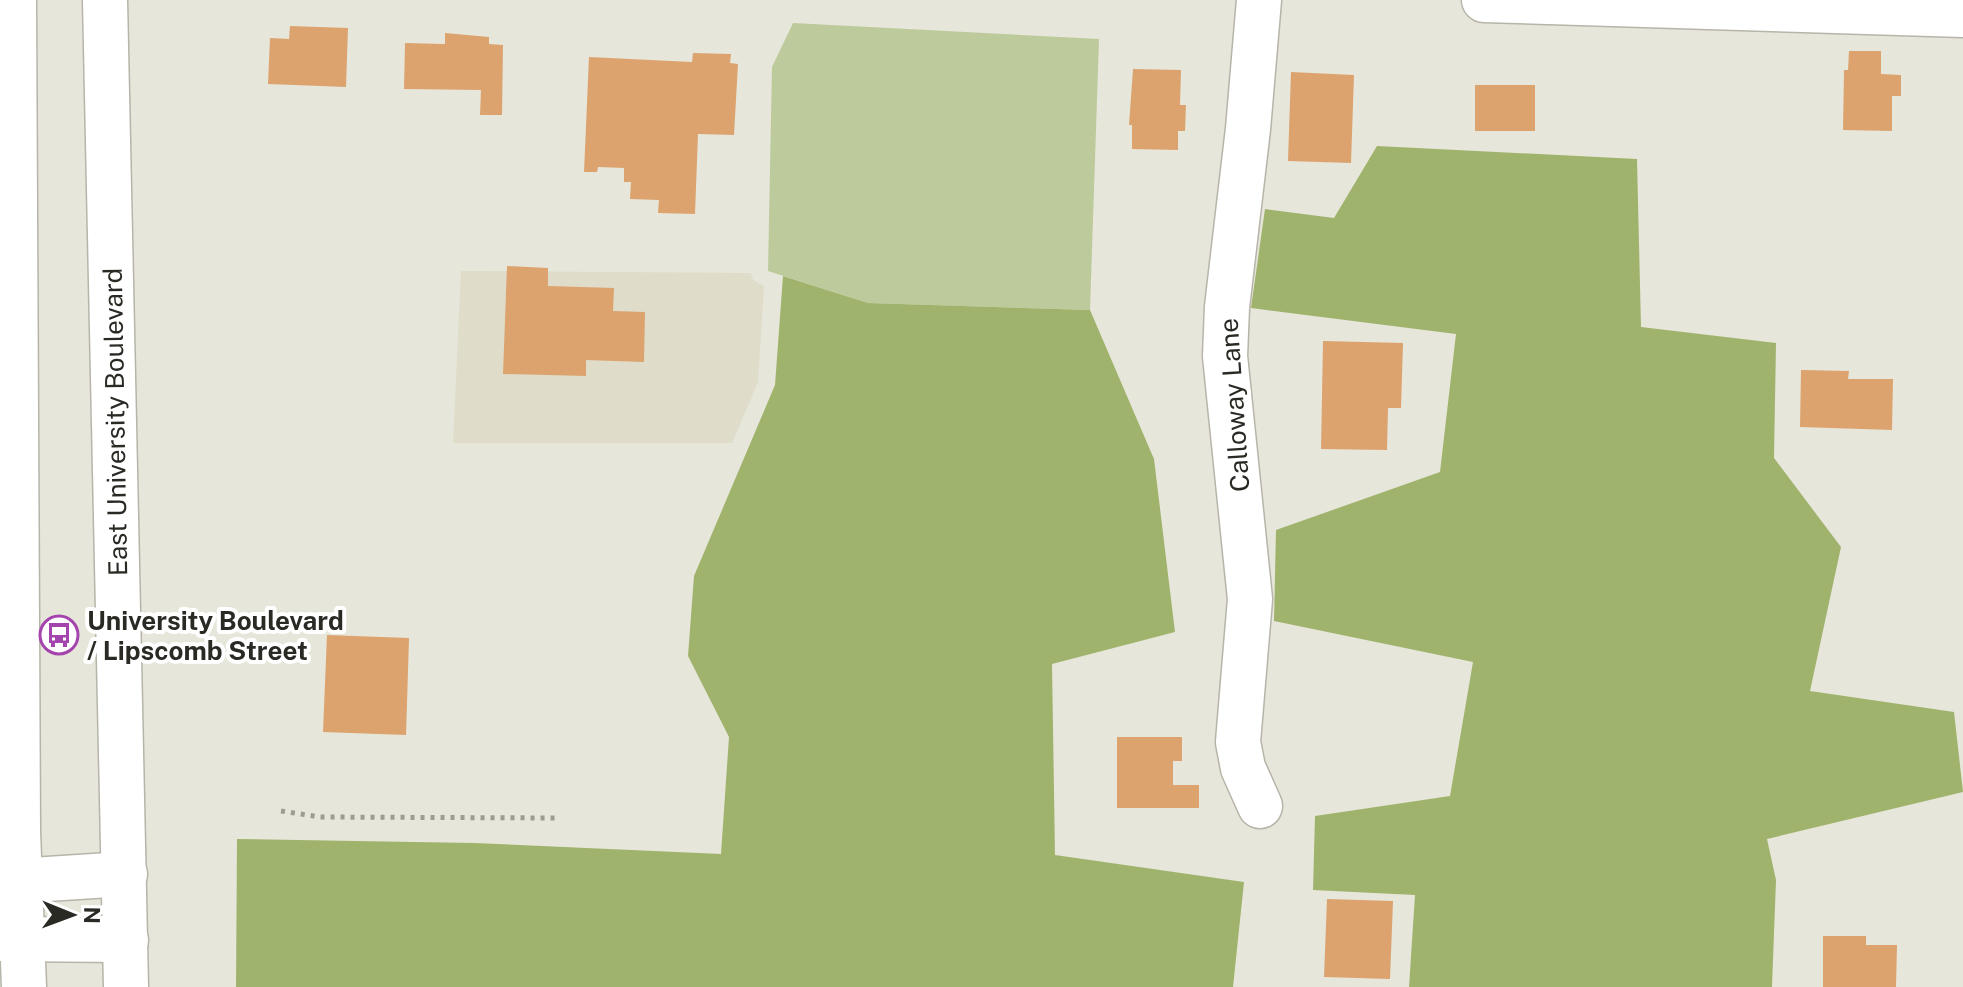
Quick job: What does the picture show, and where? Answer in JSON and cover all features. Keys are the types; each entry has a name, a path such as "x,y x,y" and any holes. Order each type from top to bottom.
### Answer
{"street":[{"path":"14,0 18,815 11,882 12,939 24,987"},
{"name":"East University Boulevard","path":"105,0 126,987"},
{"name":"Calloway Lane","path":"1259,0 1247,144 1227,307 1225,356 1250,599 1238,742 1243,768 1260,806"},
{"path":"1484,0 1963,15"},
{"path":"11,882 125,874"},
{"path":"12,939 126,940"}],"path":[{"path":"281,811 320,817 558,818"}],"shaded area":[{"path":"461,271 751,273 753,280 764,286 758,382 732,443 453,443"}],"green space":[{"path":"793,23 1099,39 1090,310 868,303 768,271 772,67"},
{"path":"1377,146 1637,159 1641,327 1776,343 1774,458 1841,547 1810,691 1954,712 1963,792 1767,839 1776,880 1772,987 1409,987 1415,895 1313,890 1315,816 1450,796 1473,662 1274,621 1276,530 1440,472 1456,334 1251,308 1265,209 1334,218"},
{"path":"783,276 868,303 1090,310 1154,459 1175,632 1052,664 1055,855 1244,882 1233,987 236,987 237,839 474,843 721,854 729,737 688,656 694,576 775,385"}],"building":[{"path":"290,26 348,28 346,87 268,84 270,38 289,39"},
{"path":"445,33 489,37 489,44 503,45 502,115 480,115 481,90 404,89 405,43 445,44"},
{"path":"1849,51 1881,51 1881,74 1901,75 1901,96 1892,96 1892,131 1843,130 1844,70 1848,70"},
{"path":"693,53 731,54 730,63 738,64 734,135 698,134 695,214 658,213 659,200 630,199 631,182 624,182 624,168 598,167 597,172 584,172 589,57 692,62"},
{"path":"1133,69 1181,70 1180,105 1186,105 1185,131 1178,131 1178,150 1132,149 1132,125 1129,125"},
{"path":"1291,72 1354,75 1351,163 1288,161"},
{"path":"1475,85 1535,85 1535,131 1475,131"},
{"path":"507,266 548,268 548,286 614,288 613,311 645,312 644,362 586,360 586,376 503,374"},
{"path":"1323,341 1403,343 1401,408 1388,408 1387,450 1321,449"},
{"path":"1801,370 1849,371 1848,379 1893,379 1892,430 1800,427"},
{"path":"327,635 409,638 406,735 323,732"},
{"path":"1117,737 1182,737 1182,761 1173,761 1173,785 1199,785 1199,808 1117,808"},
{"path":"1327,899 1393,901 1390,979 1324,977"},
{"path":"1823,936 1866,936 1866,945 1897,945 1896,987 1823,987"}],"place":[{"name":"University Boulevard / Lipscomb Street","path":"59,635"}]}
